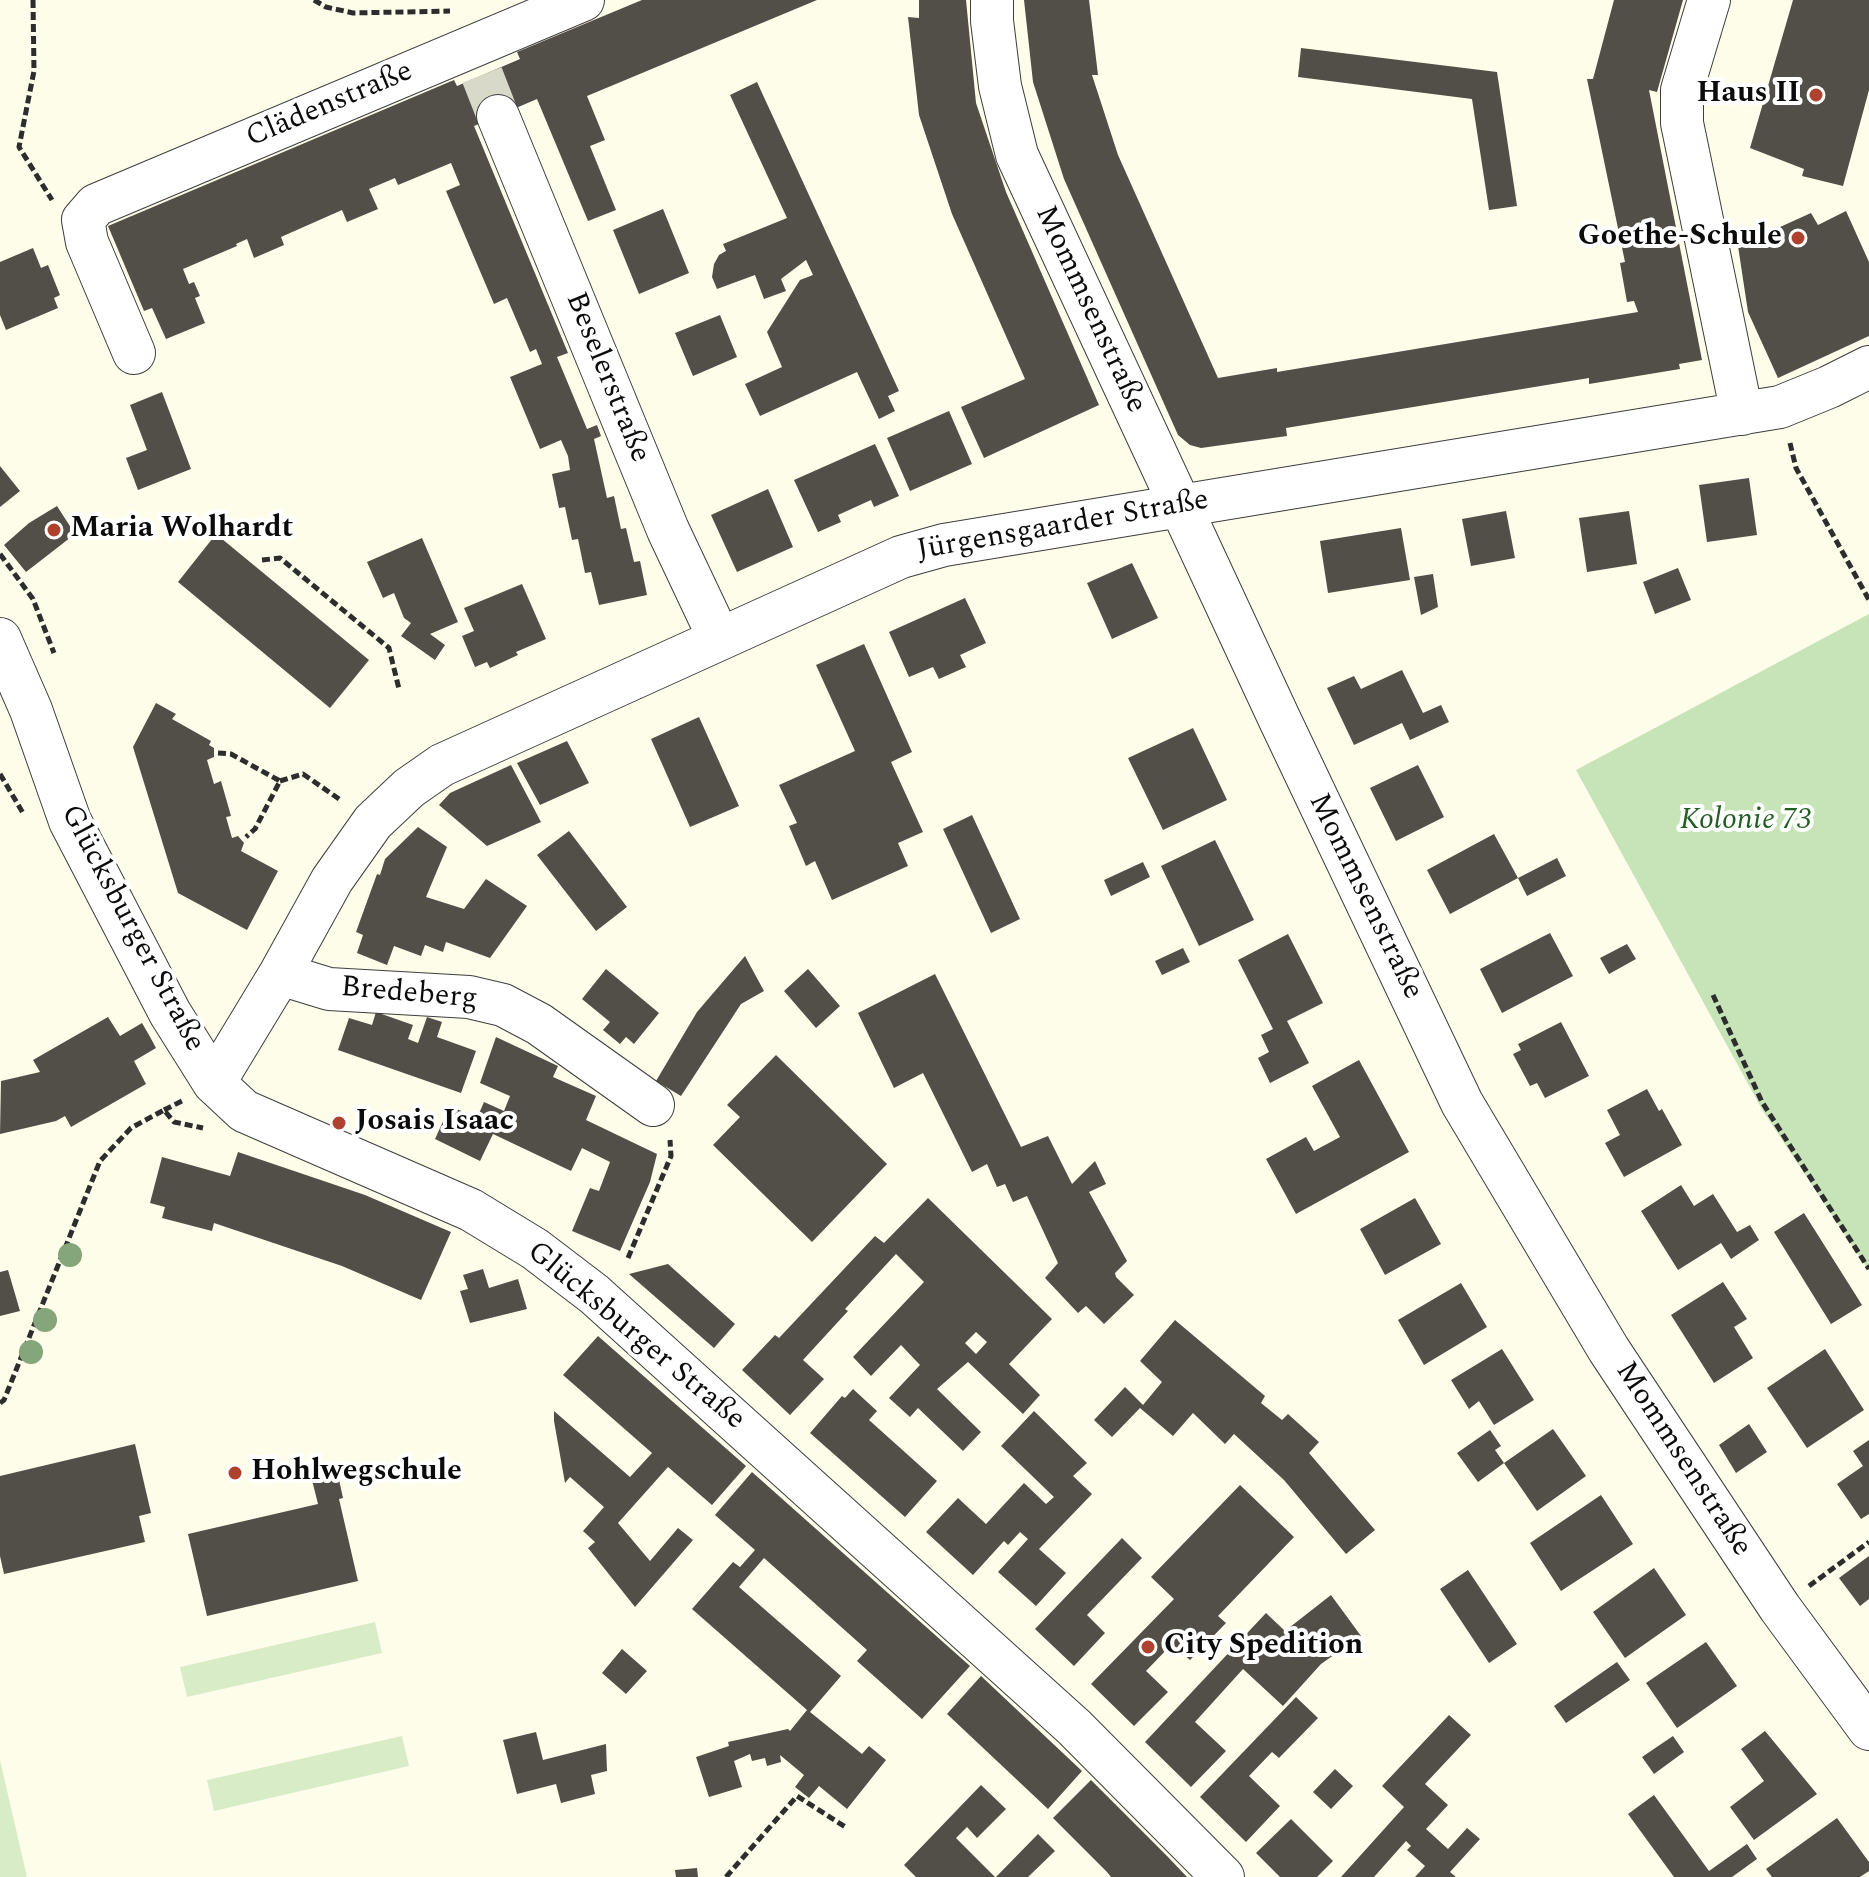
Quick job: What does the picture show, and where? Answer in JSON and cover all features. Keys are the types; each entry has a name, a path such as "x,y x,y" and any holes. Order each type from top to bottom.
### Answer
{"street":[{"name":"Clädenstraße","path":"134,353 87,242 83,220 96,205 471,44 583,0"},
{"name":"Mommsenstraße","path":"992,0 1000,86 1017,155 1462,1103 1609,1350 1780,1608 1869,1729"},
{"path":"1709,0 1682,90 1682,123 1761,411"},
{"name":"Beselerstraße","path":"498,116 668,530 719,638"},
{"name":"Jürgensgaarder Straße","path":"214,1083 332,880 373,822 409,788 442,765 901,557 944,545 1761,411 1829,387 1869,367"},
{"name":"Glücksburger Straße","path":"0,639 31,710 70,821 170,1013 214,1083 244,1111 471,1210 535,1249 594,1294 1074,1727 1223,1877"},
{"name":"Bredeberg","path":"280,974 329,989 469,997 503,1005 539,1024 653,1105"}],"path":[{"path":"33,0 34,71 19,147 40,180"},
{"path":"314,0 326,7 471,44"},
{"path":"1761,411 1869,600"},
{"path":"0,554 33,599 54,653"},
{"path":"262,560 280,558 389,648 399,689"},
{"path":"218,753 231,754 280,781"},
{"path":"246,837 255,829 280,781 303,774 373,822"},
{"path":"1713,995 1762,1102 1869,1269"},
{"path":"628,1258 671,1156 670,1133 653,1105"},
{"path":"0,1403 4,1400 100,1161 131,1128 164,1110 174,1122 219,1130 244,1111"},
{"path":"1780,1608 1869,1542"},
{"path":"726,1877 797,1796 847,1828"}],"green space":[{"name":"Kolonie 73","path":"1869,614 1869,1271 1763,1111 1576,770"},
{"path":"375,1622 382,1653 187,1697 180,1667"},
{"path":"402,1736 409,1766 214,1811 207,1780"},
{"path":"0,1760 27,1877 0,1877"}],"building":[{"path":"642,0 817,0 587,96 605,140 590,146 616,210 588,221 537,99 474,126 568,353 557,357 587,429 597,425 601,436 594,439 607,498 614,496 621,529 626,528 634,562 640,561 647,595 599,605 591,572 585,573 578,539 572,540 565,507 559,508 552,474 570,470 568,456 561,440 540,449 510,377 542,364 536,349 530,352 507,298 494,304 446,191 460,185 451,163 398,185 395,178 369,189 378,209 347,222 342,210 281,237 284,245 254,258 247,239 183,269 189,284 194,282 200,296 195,298 205,323 166,339 152,308 144,311 108,226 454,80 457,86 520,59 517,52"},
{"path":"919,0 966,0 976,103 1006,192 1099,405 984,458 961,407 1025,379 952,214 919,115 908,17 919,18"},
{"path":"1024,0 1089,0 1098,75 1092,75 1118,155 1218,378 1277,368 1277,372 1638,312 1634,301 1627,302 1620,263 1625,262 1587,79 1593,79 1614,0 1683,0 1657,92 1649,90 1702,360 1679,364 1680,369 1589,384 1589,378 1286,428 1287,436 1201,448 1190,445 1178,435 1064,179 1033,82"},
{"name":"Haus II","path":"1793,0 1869,0 1869,90 1843,186 1802,176 1804,169 1750,148"},
{"path":"1301,48 1497,72 1517,206 1489,210 1472,99 1298,77"},
{"path":"757,82 899,391 888,396 895,411 879,419 857,372 760,416 745,384 782,367 767,332 800,280 813,275 806,260 781,279 786,291 764,299 755,275 717,289 712,277 714,264 719,255 726,251 723,244 787,218 730,95"},
{"path":"663,209 689,273 639,294 613,230"},
{"path":"1846,211 1869,262 1869,336 1778,378 1748,312 1738,246 1811,213 1818,225"},
{"path":"33,248 41,268 48,265 60,295 54,298 58,308 6,330 0,315 0,262"},
{"path":"720,315 737,357 693,376 675,333"},
{"path":"162,392 191,469 138,490 126,458 147,450 130,405"},
{"path":"949,411 972,464 910,491 887,438"},
{"path":"875,444 899,496 874,507 871,500 838,515 841,522 818,532 794,480"},
{"path":"0,466 20,491 0,507"},
{"path":"1749,478 1757,535 1707,542 1699,485"},
{"path":"768,489 793,547 737,572 711,515"},
{"path":"57,506 75,534 26,572 4,545 29,523"},
{"path":"1506,511 1515,558 1471,566 1462,519"},
{"path":"1629,511 1637,564 1587,572 1579,518"},
{"path":"1401,528 1410,580 1328,593 1320,541"},
{"path":"216,534 369,660 330,708 178,582"},
{"path":"422,538 458,622 430,634 445,645 435,660 401,636 411,623 404,618 394,593 383,598 367,562"},
{"path":"1132,563 1158,618 1112,639 1087,583"},
{"path":"1678,568 1691,600 1655,614 1643,582"},
{"path":"1433,574 1438,607 1421,615 1414,577"},
{"path":"522,584 546,639 490,668 487,662 475,667 462,636 474,631 464,608"},
{"path":"965,598 986,643 960,655 966,667 939,679 933,667 909,677 889,632"},
{"path":"864,644 912,752 891,762 923,832 898,843 908,866 832,900 815,861 806,866 789,826 797,823 779,785 855,751 816,665"},
{"path":"1402,670 1423,713 1441,705 1449,722 1410,740 1402,723 1354,745 1327,688 1354,676 1361,689"},
{"path":"156,703 176,714 172,719 211,741 209,745 214,748 214,757 207,760 214,784 221,781 231,816 226,817 232,838 238,836 244,843 241,851 278,871 247,930 178,893 133,747"},
{"path":"699,717 739,806 690,827 651,739"},
{"path":"1193,728 1227,800 1163,830 1128,758"},
{"path":"567,741 589,783 540,805 517,763"},
{"path":"511,765 541,822 487,846 439,805 450,793"},
{"path":"1418,765 1444,817 1396,841 1370,788"},
{"path":"972,815 1020,919 991,933 943,829"},
{"path":"418,827 447,847 426,897 464,909 486,879 527,906 490,958 446,942 443,952 425,945 421,956 394,946 387,965 357,953 363,935 356,932 377,874 380,875 385,859"},
{"path":"569,831 627,907 596,931 537,855"},
{"path":"1494,834 1518,878 1450,914 1427,870"},
{"path":"1215,840 1254,920 1199,946 1161,866"},
{"path":"1557,858 1566,876 1527,896 1518,878"},
{"path":"1143,862 1150,877 1111,896 1104,880"},
{"path":"1550,933 1573,976 1502,1013 1480,969"},
{"path":"1288,934 1323,1003 1287,1021 1309,1063 1270,1083 1258,1058 1269,1052 1261,1035 1273,1029 1238,960"},
{"path":"1627,944 1636,959 1609,974 1600,958"},
{"path":"1183,948 1190,962 1162,975 1155,961"},
{"path":"745,956 764,991 741,1004 681,1096 656,1081 697,1012"},
{"path":"606,969 659,1013 634,1044 626,1037 620,1044 603,1030 610,1022 582,999"},
{"path":"808,969 840,1006 816,1028 784,991"},
{"path":"935,974 1021,1147 1048,1136 1072,1184 1095,1161 1106,1184 1089,1192 1127,1261 1115,1273 1116,1277 1134,1295 1104,1324 1086,1306 1078,1313 1045,1278 1058,1263 1027,1196 1013,1202 1005,1184 997,1187 987,1164 972,1172 923,1073 894,1088 858,1013"},
{"path":"376,1012 413,1025 408,1039 418,1043 427,1017 442,1022 437,1037 476,1051 461,1093 338,1050 349,1018 372,1025"},
{"path":"108,1017 120,1036 142,1023 149,1035 156,1048 134,1061 146,1084 71,1127 65,1116 56,1121 0,1134 1,1081 40,1072 33,1060"},
{"path":"1561,1022 1589,1076 1545,1098 1537,1083 1530,1086 1513,1054 1521,1050 1518,1044"},
{"path":"496,1037 558,1066 553,1077 596,1096 586,1120 657,1154 650,1182 620,1251 572,1231 590,1188 599,1191 610,1162 582,1148 571,1171 493,1134 480,1161 435,1139 450,1106 477,1118 484,1102 504,1111 510,1096 480,1083"},
{"path":"776,1055 887,1164 812,1242 713,1145 740,1117 727,1105"},
{"path":"1359,1060 1409,1152 1296,1214 1266,1159 1306,1137 1314,1151 1340,1137 1312,1086"},
{"path":"1647,1089 1682,1145 1624,1177 1605,1143 1620,1135 1607,1110"},
{"path":"238,1152 365,1195 451,1232 421,1300 342,1266 214,1223 212,1231 162,1218 165,1207 150,1203 162,1157 230,1176"},
{"path":"1681,1185 1694,1206 1713,1194 1737,1232 1750,1225 1759,1240 1731,1259 1721,1243 1678,1270 1641,1211"},
{"path":"928,1198 1052,1319 1009,1364 1040,1395 1023,1414 968,1362 937,1389 981,1432 963,1451 918,1408 910,1417 889,1398 920,1365 901,1345 871,1376 853,1357 924,1282 896,1254 803,1360 824,1379 790,1415 742,1370 775,1335 779,1338 875,1236 884,1243","holes":["976,1332 987,1342 976,1354 965,1343"]},
{"path":"1415,1198 1441,1244 1385,1275 1360,1229"},
{"path":"1804,1213 1862,1305 1831,1324 1774,1232"},
{"path":"668,1264 735,1324 714,1348 629,1274"},
{"path":"483,1269 489,1288 518,1279 527,1309 470,1323 460,1291 468,1289 463,1275"},
{"path":"8,1270 20,1311 0,1316 0,1272"},
{"path":"1723,1282 1747,1319 1734,1327 1753,1358 1714,1383 1671,1315"},
{"path":"1461,1283 1487,1327 1424,1365 1398,1320"},
{"path":"1175,1320 1265,1396 1261,1403 1282,1420 1288,1414 1319,1442 1309,1453 1375,1530 1346,1554 1284,1480 1234,1434 1225,1444 1193,1413 1173,1436 1140,1408 1112,1437 1094,1420 1125,1387 1143,1405 1162,1382 1140,1361"},
{"path":"598,1336 746,1466 712,1505 668,1467 618,1523 650,1561 678,1528 693,1540 635,1607 588,1548 595,1542 583,1531 604,1507 570,1477 565,1483 554,1421 554,1411 630,1477 652,1453 563,1375"},
{"path":"1502,1349 1534,1400 1494,1425 1479,1401 1469,1409 1451,1380"},
{"path":"1825,1349 1864,1410 1807,1448 1767,1388"},
{"path":"853,1389 877,1411 869,1420 937,1481 905,1517 810,1433 842,1396 845,1398"},
{"path":"1034,1411 1087,1463 1073,1476 1092,1494 1039,1549 1066,1573 1036,1606 998,1572 1028,1539 1020,1532 1008,1545 1004,1541 973,1575 926,1532 958,1498 986,1524 1024,1483 1046,1504 1054,1497 1001,1446"},
{"path":"1749,1424 1767,1452 1736,1473 1719,1445"},
{"path":"1553,1429 1586,1476 1537,1511 1504,1463"},
{"path":"1490,1430 1501,1446 1495,1450 1504,1463 1478,1482 1457,1453"},
{"path":"1869,1440 1869,1514 1861,1519 1837,1484 1863,1466 1853,1451"},
{"path":"135,1444 151,1513 139,1516 145,1542 4,1574 0,1556 0,1476"},
{"path":"336,1466 343,1498 339,1499 358,1581 207,1616 188,1534 318,1504 310,1472"},
{"path":"752,1472 970,1666 922,1719 857,1661 867,1650 764,1558 739,1587 841,1676 810,1712 862,1754 869,1746 886,1760 847,1809 819,1786 809,1798 795,1787 804,1775 780,1755 781,1762 767,1766 765,1758 752,1761 750,1754 734,1761 742,1787 709,1797 696,1757 729,1746 728,1742 790,1731 807,1710 692,1609 733,1562 740,1567 755,1550 715,1515"},
{"path":"1240,1485 1294,1537 1218,1616 1226,1623 1190,1660 1172,1644 1146,1671 1168,1692 1134,1726 1091,1684 1174,1599 1151,1577"},
{"path":"1601,1495 1633,1544 1561,1591 1530,1543"},
{"path":"1122,1538 1142,1558 1087,1615 1105,1633 1074,1666 1035,1629"},
{"path":"1869,1556 1869,1599 1860,1606 1839,1578"},
{"path":"1654,1568 1686,1615 1625,1658 1593,1612"},
{"path":"1468,1570 1517,1644 1489,1663 1440,1589"},
{"path":"1331,1595 1361,1636 1321,1664 1283,1706 1243,1669 1195,1722 1226,1751 1191,1787 1145,1742 1266,1613 1285,1631"},
{"path":"1706,1642 1737,1686 1677,1728 1646,1683"},
{"path":"622,1649 647,1671 626,1694 602,1673"},
{"path":"1617,1662 1630,1680 1566,1723 1554,1706"},
{"path":"981,1676 1082,1771 1048,1809 947,1714"},
{"path":"1296,1697 1318,1718 1279,1758 1272,1752 1249,1776 1280,1806 1246,1842 1200,1797"},
{"path":"1449,1715 1471,1735 1425,1784 1448,1805 1426,1829 1448,1849 1467,1828 1480,1839 1450,1872 1456,1877 1415,1877 1425,1866 1407,1850 1411,1846 1406,1841 1374,1877 1341,1877 1404,1807 1382,1786"},
{"path":"1765,1731 1817,1794 1754,1840 1730,1807 1764,1781 1741,1749"},
{"path":"536,1732 543,1760 606,1744 607,1771 591,1775 595,1794 561,1803 556,1784 517,1794 503,1740"},
{"path":"1673,1736 1684,1752 1654,1774 1642,1757"},
{"path":"1335,1769 1353,1786 1331,1809 1313,1792"},
{"path":"1091,1780 1187,1877 1111,1877 1053,1818"},
{"path":"981,1785 1006,1809 977,1838 967,1827 956,1838 995,1877 916,1877 904,1865"},
{"path":"1654,1795 1709,1871 1747,1844 1757,1859 1732,1877 1674,1877 1628,1814"},
{"path":"1837,1818 1869,1862 1869,1871 1860,1877 1772,1877 1766,1869"},
{"path":"1291,1819 1333,1861 1317,1877 1280,1877 1256,1853"},
{"path":"1038,1834 1055,1851 1028,1877 996,1877"},
{"path":"697,1868 698,1877 676,1877 675,1870"}],"tunnel":[{"path":"482,75 498,116"}],"place":[{"name":"Haus II","path":"1816,95"},
{"name":"Goethe-Schule","path":"1798,238"},
{"name":"Maria Wolhardt","path":"54,530"},
{"name":"Josais Isaac","path":"339,1123"},
{"name":"Hohlwegschule","path":"235,1473"},
{"name":"City Spedition","path":"1148,1647"}]}
